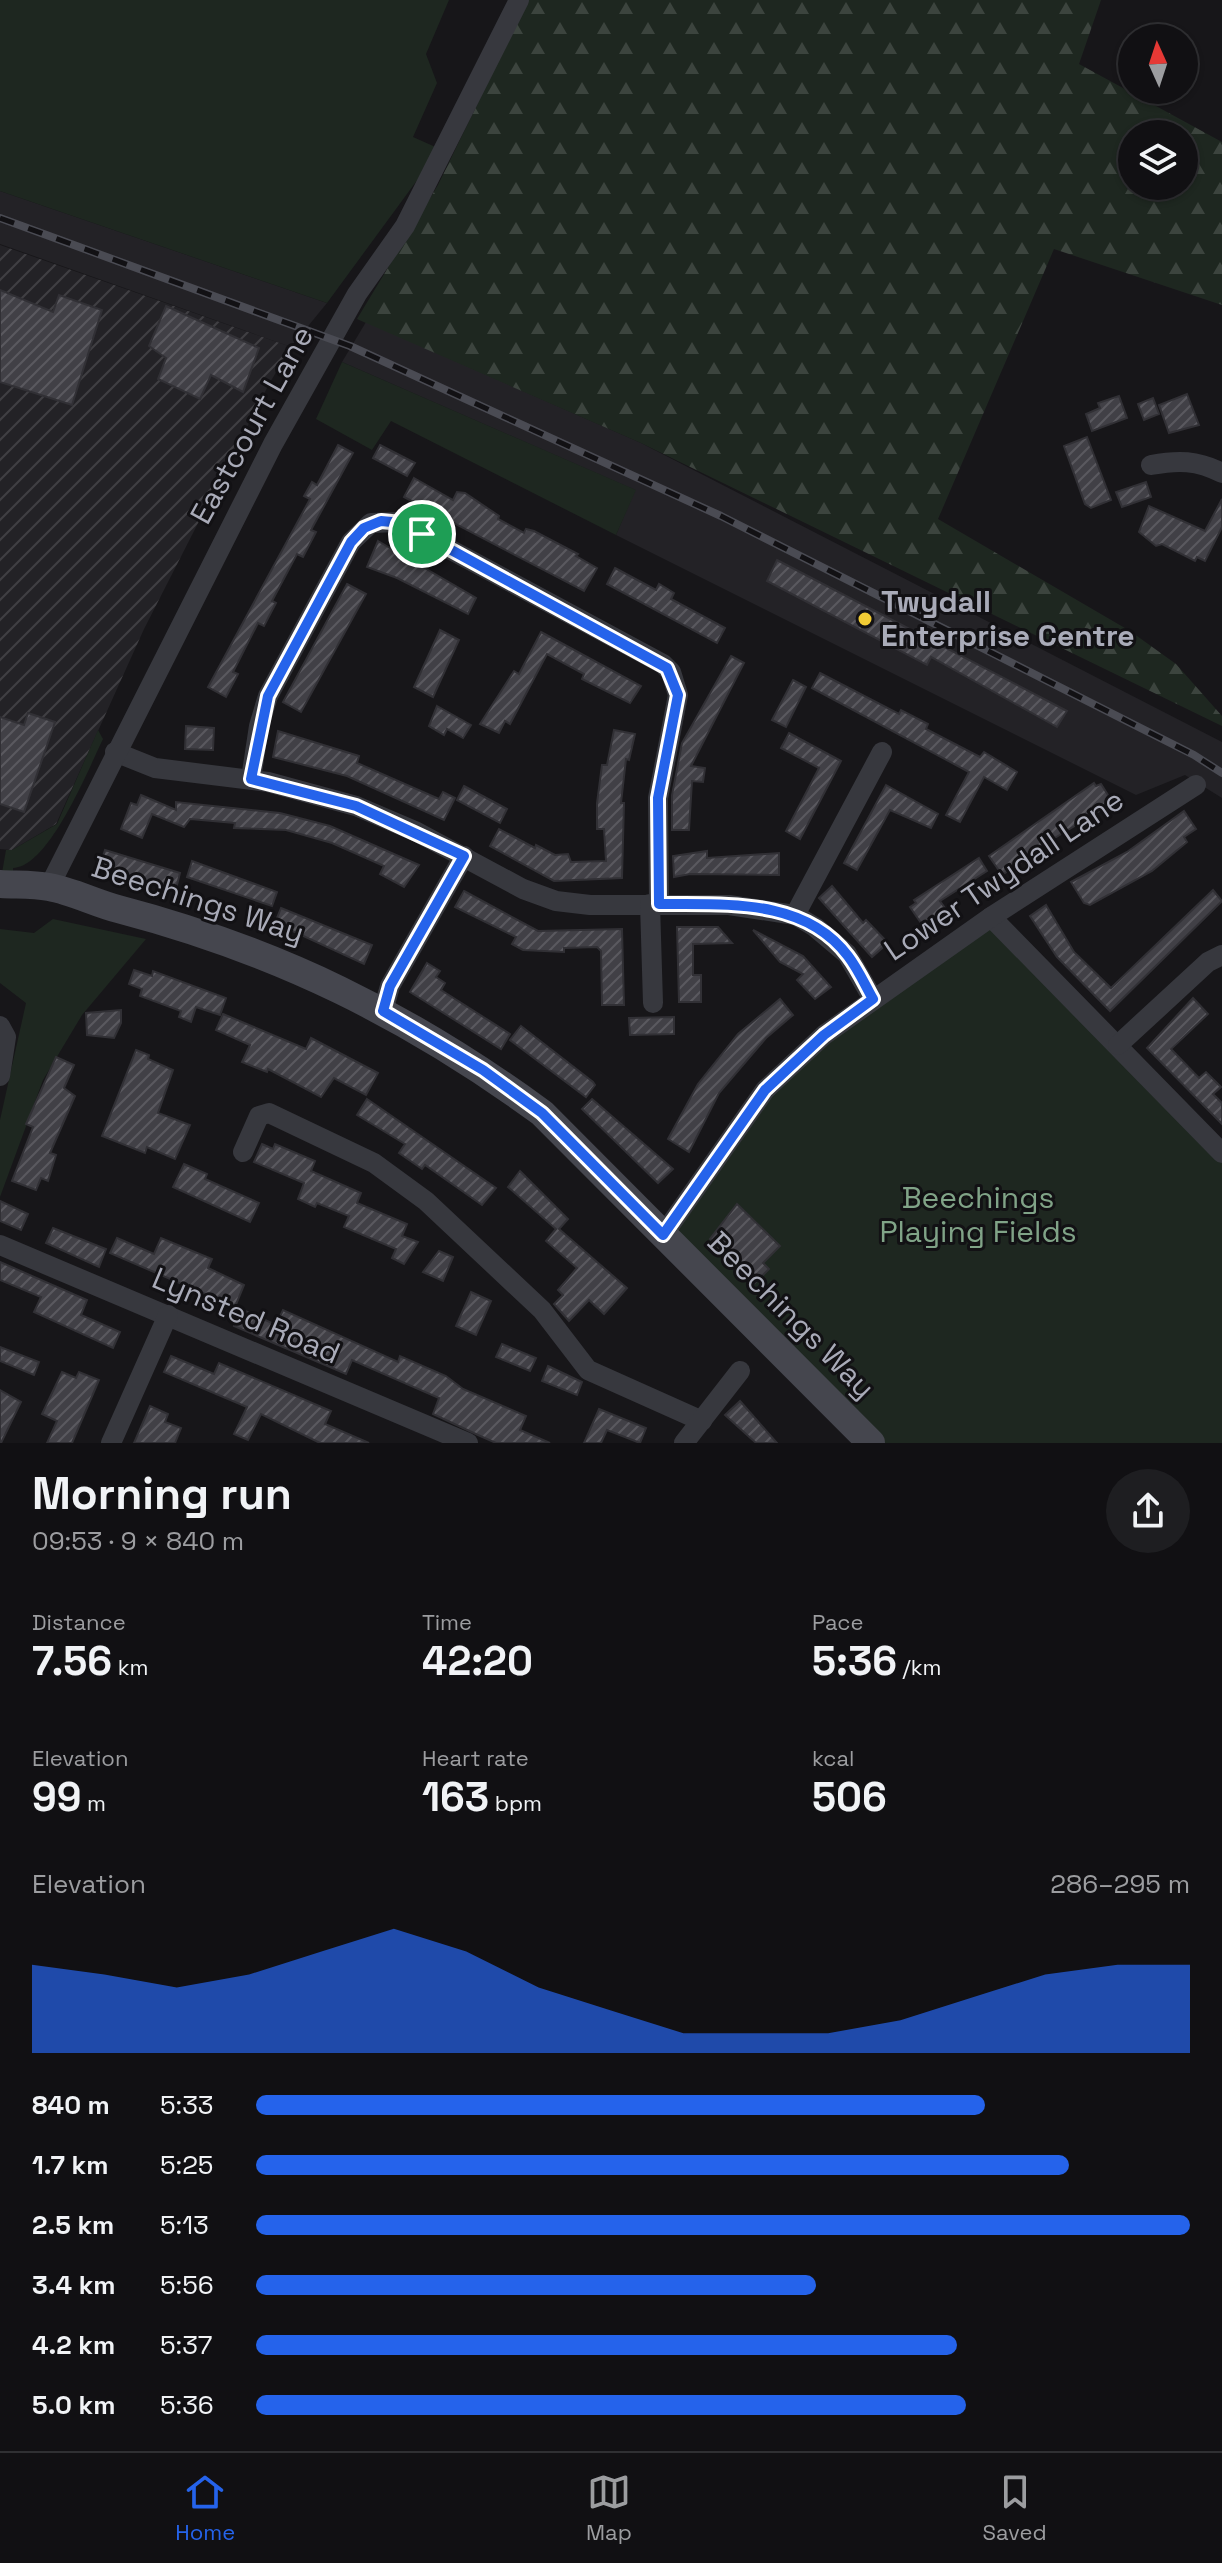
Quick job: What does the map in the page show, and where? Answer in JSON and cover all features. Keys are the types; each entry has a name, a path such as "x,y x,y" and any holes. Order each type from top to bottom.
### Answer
{"street":[{"name":"Eastcourt Lane","path":"49,887 285,422 357,294 405,226 519,0"},
{"path":"1151,465 1177,460 1202,463 1222,473"},
{"path":"251,779 268,696 351,542 371,523 399,522 663,664 671,672 678,695 658,798 653,1003"},
{"path":"115,752 155,768 251,779 356,806 464,856 529,892 556,901 590,905 729,905 795,915 815,927 847,954 873,999"},
{"path":"795,915 882,752"},
{"name":"Lower Twydall Lane","path":"663,1235 765,1090 824,1035 991,917 1196,785"},
{"path":"383,1011 390,986 464,856"},
{"name":"Beechings Way","path":"0,884 49,887 235,944 303,970 383,1011 483,1070 542,1113 871,1443"},
{"path":"991,917 1222,1153"},
{"path":"1118,1045 1208,962 1222,955"},
{"path":"0,1026 6,1037 0,1076"},
{"path":"243,1152 259,1116 269,1113 374,1163 426,1201 494,1263 542,1310 588,1370 702,1421"},
{"name":"Lynsted Road","path":"0,1245 468,1443"},
{"path":"111,1443 168,1315"},
{"path":"684,1443 740,1371"}],"shaded area":[{"path":"0,191 327,303 291,347 0,244"},
{"path":"0,245 291,347 269,384 144,629 56,824 12,850 0,849"},
{"path":"366,322 641,443 1222,742 1222,798 1185,775 1136,795 616,535 635,490 342,362"}],"green space":[{"path":"0,0 449,0 426,54 437,83 413,137 440,149 327,303 0,191"},
{"path":"528,0 1101,0 1079,64 1118,85 1118,104 1152,104 1182,120 1118,120 1118,200 1198,200 1198,129 1222,142 1222,305 1054,249 938,519 1130,631 1176,664 1222,716 1222,726 641,443 357,319 438,185"},
{"path":"342,362 636,490 616,535 391,421 372,450 316,419"},
{"path":"98,730 103,739 53,835 27,863 13,868 13,873 2,873 6,850 12,850 57,824"},
{"name":"Beechings Playing Fields","path":"991,917 1222,1153 1222,1443 871,1443 663,1235 765,1090"},
{"path":"53,919 146,939 82,1015 43,1080 0,1197 0,1120 26,1003 0,983 0,929 34,933"}],"building":[{"path":"0,290 53,312 59,295 102,310 72,405 0,382"},
{"path":"166,306 259,348 243,392 211,375 200,399 158,379 166,358 149,346"},
{"path":"1187,394 1199,425 1169,433 1159,405"},
{"path":"1119,396 1127,418 1092,431 1086,414 1100,408 1098,403"},
{"path":"1153,398 1159,414 1144,420 1138,404"},
{"path":"1087,437 1111,500 1091,508 1085,504 1064,446"},
{"path":"338,445 353,453 311,530 316,532 303,557 297,554 272,601 276,603 264,626 258,623 233,672 238,674 226,697 208,687 310,499 304,496 312,482 317,485"},
{"path":"380,445 415,463 407,476 373,458"},
{"path":"414,478 453,500 457,492 465,493 499,516 498,519 524,533 526,529 534,531 578,554 576,556 597,568 584,591 404,497"},
{"path":"1146,482 1151,497 1122,507 1116,492"},
{"path":"1222,499 1222,527 1205,561 1197,557 1195,561 1162,544 1156,546 1139,532 1149,506 1205,531"},
{"path":"378,541 476,598 468,614 397,578 367,567"},
{"name":"Twydall Enterprise Centre","path":"777,560 1067,711 1057,727 931,657 927,665 767,581"},
{"path":"615,568 656,590 659,584 674,593 671,599 725,628 717,643 607,584"},
{"path":"347,584 366,594 301,712 283,702"},
{"path":"440,630 459,640 433,697 414,687"},
{"path":"541,632 641,686 630,703 582,679 584,674 547,654 510,724 505,721 499,733 480,724 514,671 519,674"},
{"path":"731,656 744,663 691,766 705,768 703,782 692,781 689,830 672,830 672,795 682,743"},
{"path":"820,673 899,714 901,710 928,724 926,729 980,757 984,752 1017,772 1007,790 984,777 960,822 946,815 969,772 812,688"},
{"path":"793,680 806,687 786,727 772,720"},
{"path":"437,706 471,725 463,738 447,729 444,735 429,726"},
{"path":"28,713 55,722 24,812 0,804 0,717 24,725"},
{"path":"186,726 214,728 213,750 185,749"},
{"path":"614,730 635,734 629,760 626,759 621,803 624,803 622,878 554,881 490,846 499,829 535,848 536,845 555,855 568,854 571,862 606,861 604,829 597,829 597,803 602,765 607,765"},
{"path":"278,731 359,756 357,763 439,799 443,792 455,798 444,820 347,776 273,757"},
{"path":"789,733 841,761 800,839 786,831 819,768 781,748"},
{"path":"1094,783 1096,786 1101,784 1113,803 1023,857 1025,860 1002,875 989,856"},
{"path":"886,785 938,814 931,828 890,810 857,870 844,863"},
{"path":"464,786 507,809 500,823 457,800"},
{"path":"141,795 176,810 176,802 280,813 330,826 419,865 404,887 380,874 384,866 332,843 286,830 234,828 235,823 190,819 184,827 152,814 142,838 121,829 131,803 137,805"},
{"path":"1184,811 1196,829 1184,837 1187,842 1152,871 1090,905 1084,903 1071,882 1127,852"},
{"path":"105,850 180,873 176,889 99,869"},
{"path":"707,851 707,858 779,853 779,875 690,874 674,877 673,856"},
{"path":"979,858 987,871 940,901 947,911 923,926 910,907 916,903 914,900"},
{"path":"192,861 277,892 272,906 187,877"},
{"path":"832,886 863,923 866,920 888,943 872,957 819,898"},
{"path":"1213,890 1222,901 1110,1011 1057,957 1030,916 1046,905 1074,952 1111,988"},
{"path":"464,891 538,931 622,929 624,1005 602,1005 601,951 597,947 564,948 564,952 523,950 512,944 516,937 455,907"},
{"path":"281,908 372,945 364,964 275,923"},
{"path":"677,927 718,927 732,943 693,944 693,975 701,975 701,1002 679,1002"},
{"path":"753,930 803,956 831,987 815,999 797,980 803,974 780,962"},
{"path":"427,963 440,971 436,977 445,983 441,990 510,1034 501,1049 410,992"},
{"path":"134,970 152,976 153,971 226,998 220,1015 196,1007 191,1022 179,1017 181,1011 140,996 142,989 129,984"},
{"path":"1193,998 1208,1014 1171,1049 1199,1078 1206,1072 1221,1087 1213,1094 1222,1103 1222,1124 1147,1048"},
{"path":"780,999 793,1015 766,1038 719,1093 689,1152 668,1139 698,1084 738,1034"},
{"path":"121,1010 121,1023 114,1038 87,1035 86,1013"},
{"path":"223,1014 306,1049 311,1038 378,1073 366,1095 334,1078 321,1097 268,1069 267,1072 242,1062 250,1045 216,1030"},
{"path":"674,1017 674,1034 630,1035 629,1018"},
{"path":"521,1026 593,1082 595,1085 586,1097 510,1040"},
{"path":"136,1050 173,1070 158,1113 190,1125 175,1159 147,1147 145,1153 102,1136"},
{"path":"56,1057 74,1065 64,1088 75,1096 50,1153 56,1155 48,1181 41,1178 36,1190 12,1181 33,1127 26,1124"},
{"path":"367,1099 496,1188 482,1205 425,1165 422,1169 399,1153 405,1144 357,1115"},
{"path":"592,1099 673,1169 658,1183 582,1109"},
{"path":"262,1144 273,1149 275,1144 315,1161 311,1171 361,1193 357,1203 407,1224 402,1236 418,1242 404,1264 392,1258 396,1249 344,1227 349,1216 298,1199 304,1183 254,1162"},
{"path":"184,1164 207,1174 205,1179 259,1203 250,1222 173,1187"},
{"path":"520,1171 568,1219 559,1229 627,1288 604,1314 589,1300 569,1321 554,1304 563,1295 558,1290 577,1268 546,1241 556,1229 508,1187"},
{"path":"0,1201 28,1214 21,1230 0,1221"},
{"path":"737,1204 780,1246 763,1263 769,1269 755,1283 710,1239"},
{"path":"53,1228 106,1249 99,1267 46,1243"},
{"path":"117,1238 154,1254 161,1238 212,1259 208,1268 244,1285 235,1307 110,1253"},
{"path":"439,1251 453,1257 443,1281 423,1272"},
{"path":"0,1262 87,1300 81,1315 120,1332 113,1348 34,1312 41,1297 0,1280"},
{"path":"471,1292 491,1301 476,1335 456,1326"},
{"path":"241,1309 276,1325 283,1310 398,1362 400,1356 446,1376 463,1389 526,1416 520,1430 550,1443 496,1443 433,1414 439,1398 352,1360 346,1374 234,1326"},
{"path":"502,1344 536,1358 530,1371 496,1357"},
{"path":"0,1347 39,1362 34,1375 0,1361"},
{"path":"171,1356 214,1374 219,1363 331,1411 325,1424 369,1443 320,1443 261,1414 248,1440 234,1434 247,1407 164,1372"},
{"path":"548,1366 582,1382 577,1395 542,1381"},
{"path":"62,1372 76,1378 79,1372 99,1380 72,1443 47,1443 57,1421 42,1414"},
{"path":"0,1390 21,1402 1,1443 0,1443"},
{"path":"740,1401 777,1443 756,1443 725,1415"},
{"path":"150,1406 168,1414 165,1422 181,1428 175,1443 134,1443"},
{"path":"599,1409 646,1428 640,1443 607,1430 601,1443 584,1443"}],"railway":[{"path":"0,218 350,346 721,516 1194,755 1222,773"}],"place":[{"name":"Twydall Enterprise Centre","path":"865,619"}],"route":[{"path":"381,521 399,522 422,534 663,664 671,672 678,695 658,798 659,904 729,905 795,915 815,927 847,954 873,999 824,1035 765,1090 663,1235 542,1113 483,1070 383,1011 390,986 464,856 356,806 323,795 251,779 259,726 268,696 351,542 371,523 381,521"}]}
